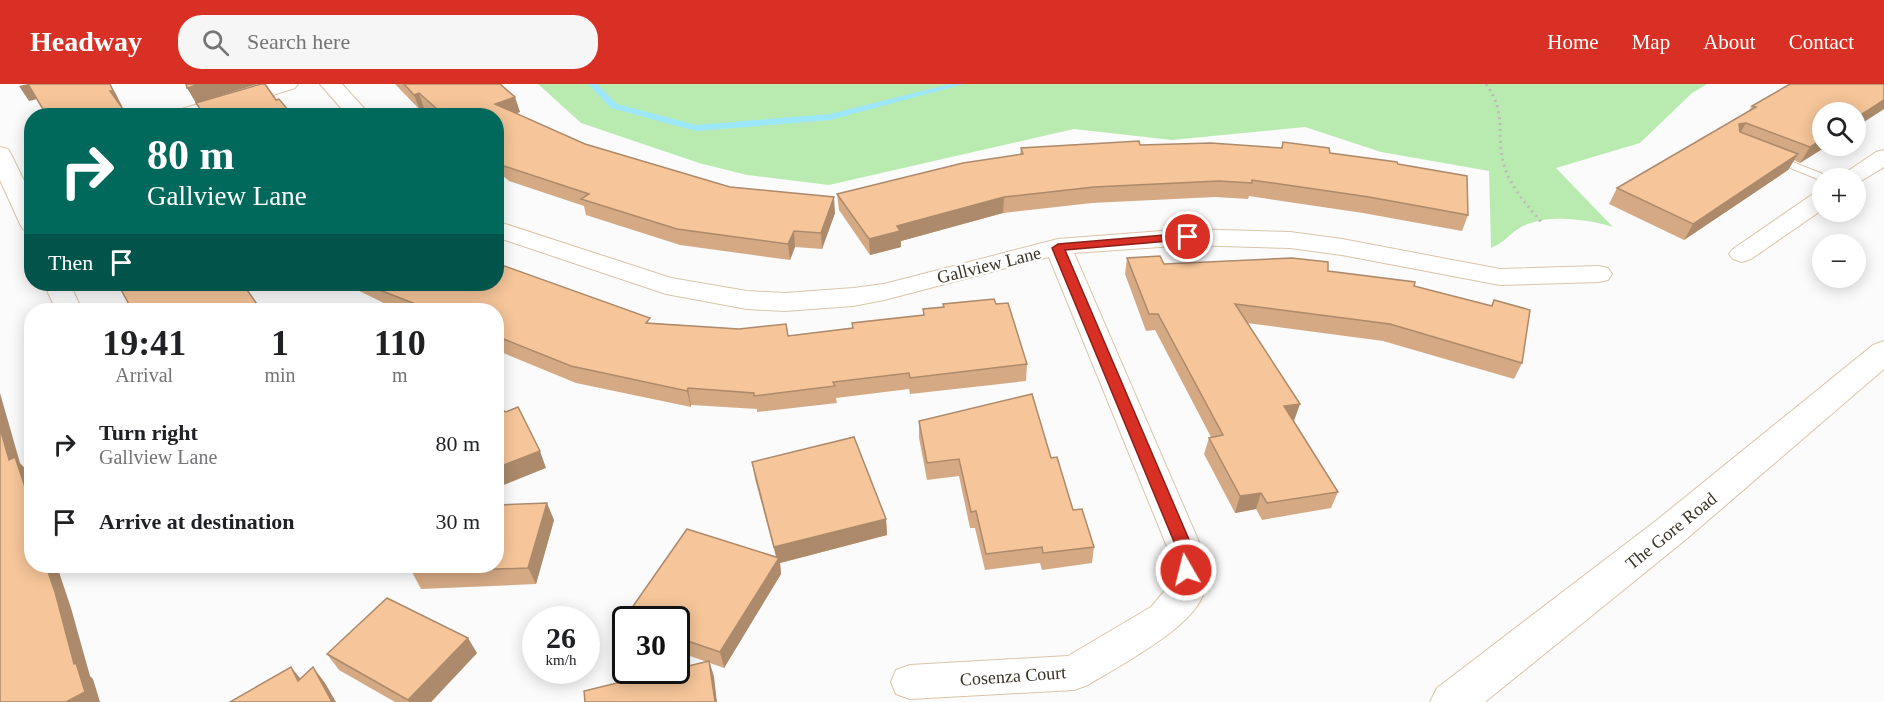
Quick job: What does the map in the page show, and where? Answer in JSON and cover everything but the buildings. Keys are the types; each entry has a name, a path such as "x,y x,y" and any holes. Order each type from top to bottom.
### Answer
{"main road":[{"name":"The Gore Road","path":"1452,702 1577,607 1694,513 1884,352"}],"street":[{"path":"209,108 288,84"},
{"path":"330,84 352,108"},
{"path":"1866,169 1884,157"},
{"path":"24,162 2,164 24,208"},
{"path":"1742,254 1812,206"},
{"name":"Gallview Lane","path":"504,231 666,286 747,300 775,302 822,301 884,292 1058,248 1153,238 1235,237 1342,247 1500,277 1599,274"},
{"name":"Cosenza Court","path":"910,682 1074,673 1164,618 1186,591 1185,549 1058,248"}],"lane":[{"path":"1758,152 1812,173"}],"path":[{"path":"1486,84 1501,108 1502,157 1510,178 1523,202 1543,224"}],"green space":[{"path":"538,84 1707,84 1692,93 1640,143 1556,168 1613,227 1580,220 1544,220 1523,226 1491,248 1489,171 1381,152 1305,127 1172,140 1074,129 829,185 747,175 699,163 581,123"}],"waterway":[{"path":"592,84 614,106 696,128 830,117 960,84"}],"route":[{"path":"1186,570 1185,549 1058,248 1153,238 1188,237"}]}
